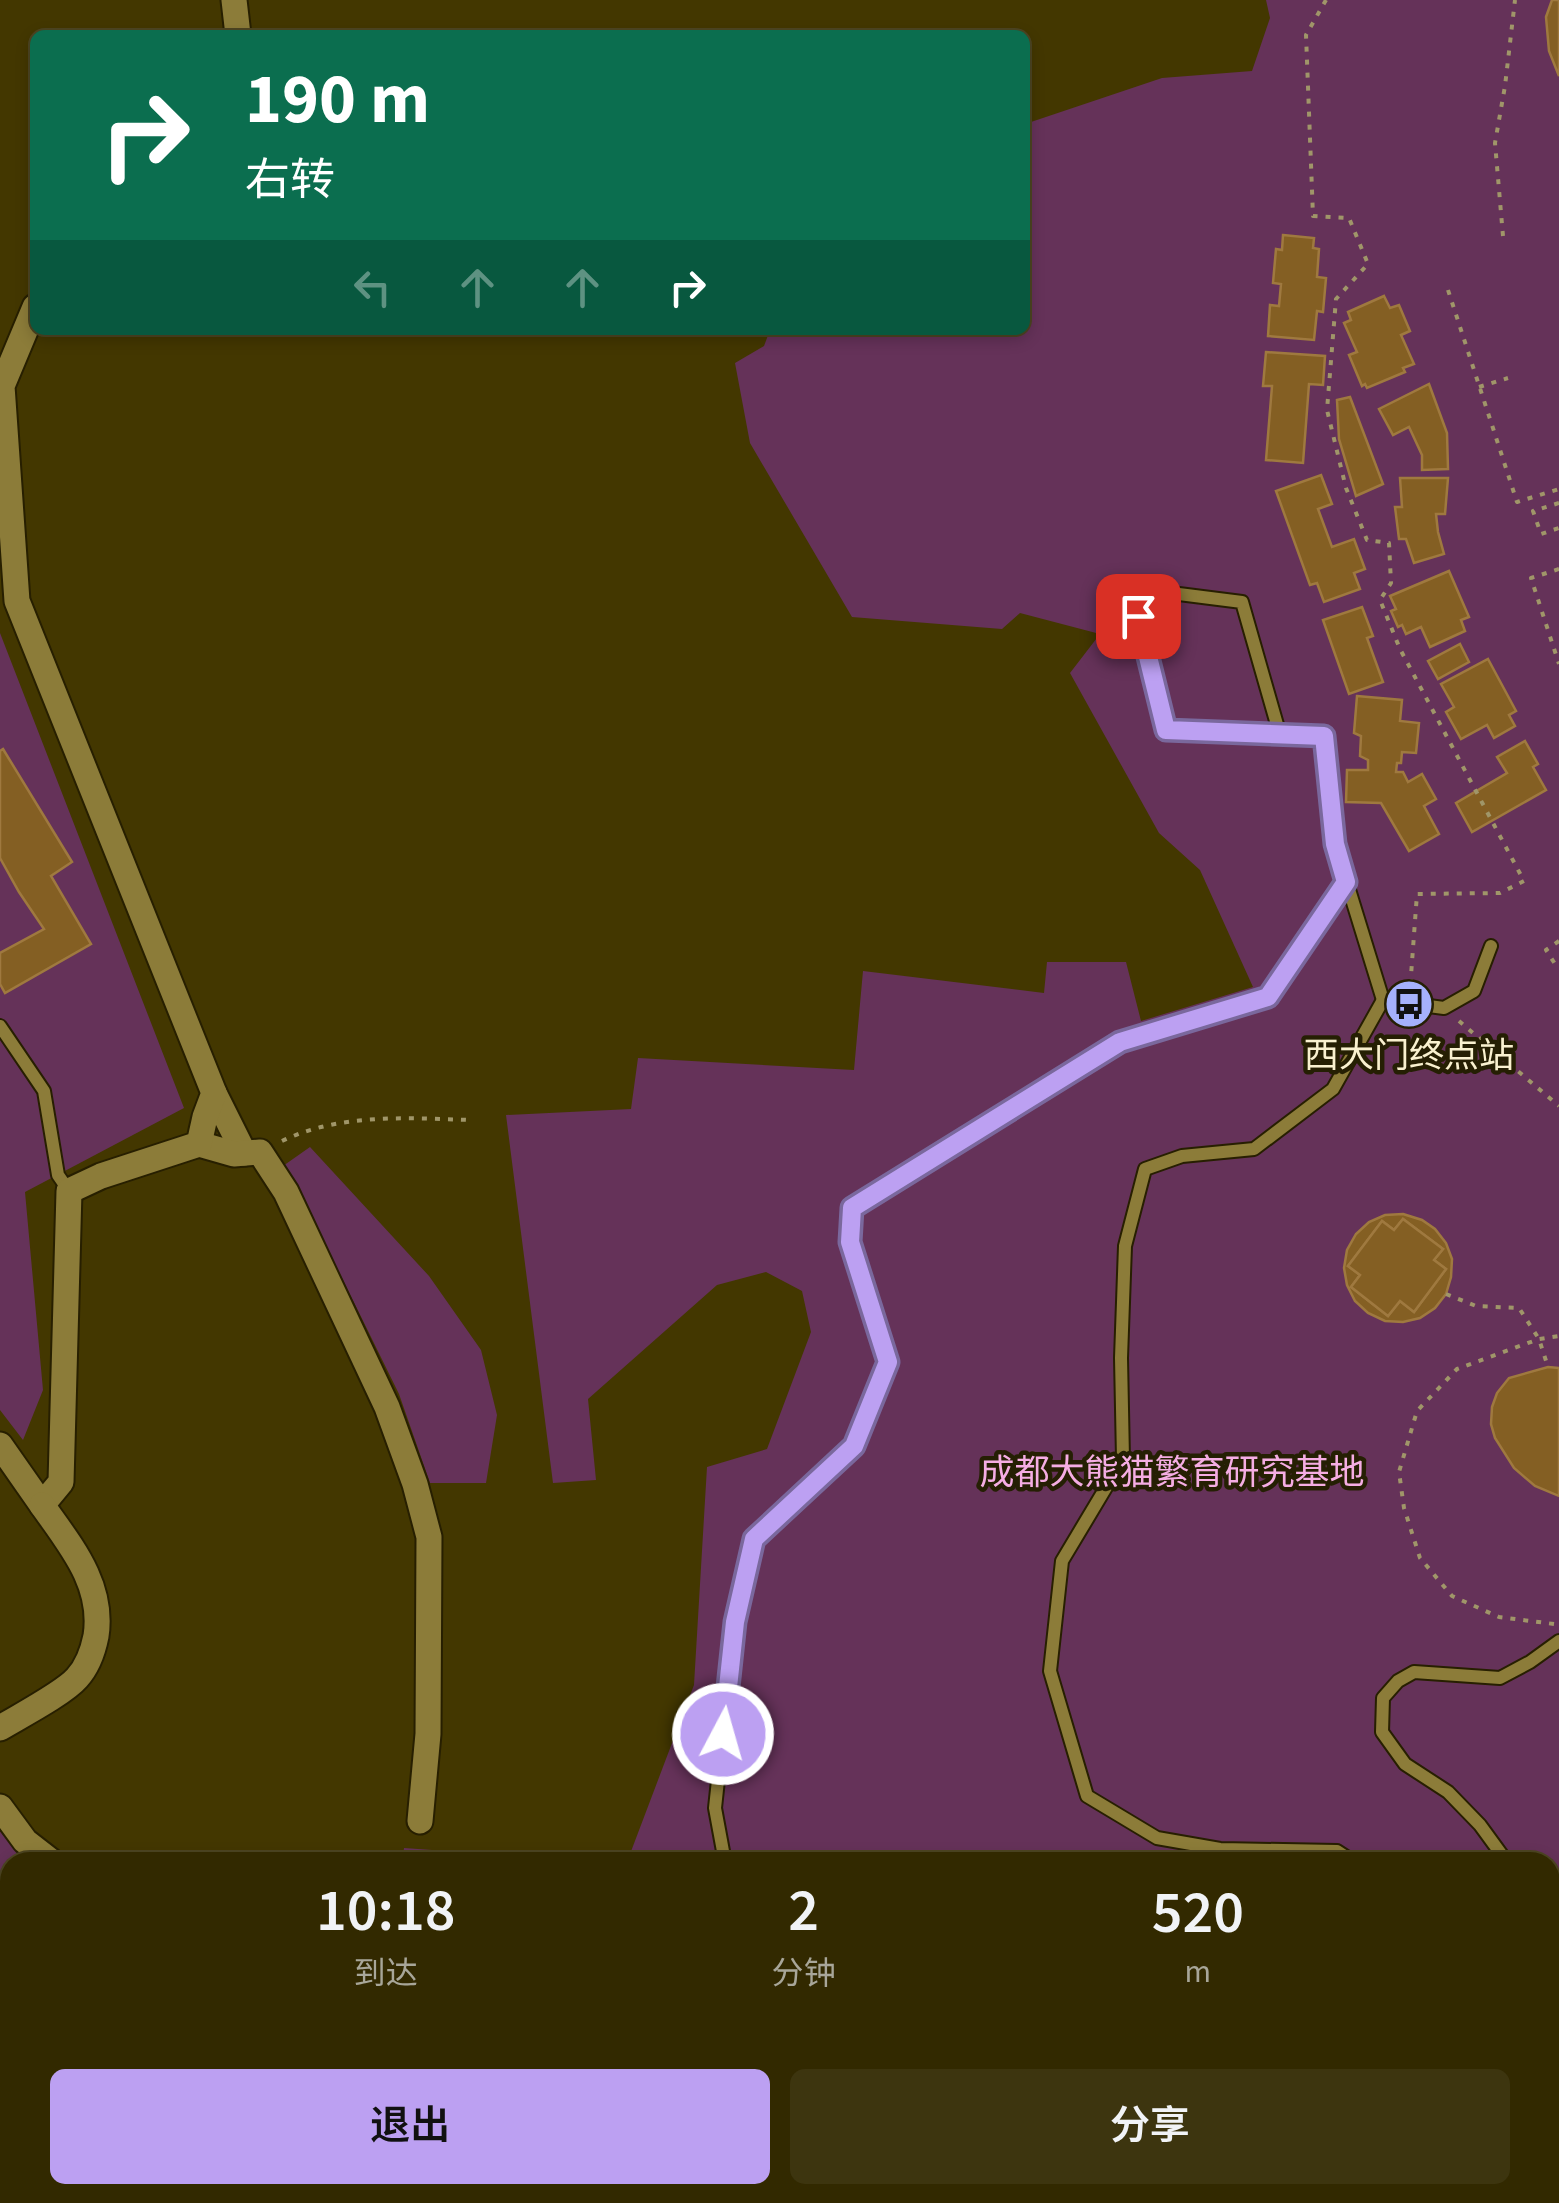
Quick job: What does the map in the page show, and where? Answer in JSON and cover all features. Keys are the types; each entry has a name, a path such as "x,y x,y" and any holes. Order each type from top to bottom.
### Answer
{"street":[{"path":"234,0 237,30"},
{"path":"30,318 2,386 17,600 214,1093 252,1153 286,1192 386,1408 414,1484 430,1537 428,1734 420,1821"},
{"path":"199,1144 214,1093"},
{"path":"42,1504 61,1482 70,1191 101,1176 199,1144 234,1154 252,1153"},
{"path":"0,1446 78,1556 96,1594 98,1619 93,1652 76,1679 0,1728"},
{"path":"0,1807 25,1841 39,1852"}],"lane":[{"path":"1280,734 1242,602 1172,593 1138,616 1166,730 1324,736 1335,844 1383,1000 1333,1089 1254,1148 1182,1156 1145,1169 1126,1246 1121,1358 1123,1459 1062,1561 1050,1671 1087,1796 1157,1838 1220,1849 1339,1852"},
{"path":"723,1852 715,1808 735,1622 754,1539 854,1446 888,1362 850,1242 852,1208 1120,1042 1268,997 1346,882"},
{"path":"1383,1000 1444,1008 1474,991 1491,946"},
{"path":"0,1026 44,1091 58,1175 70,1191"},
{"path":"1499,1852 1480,1824 1448,1792 1405,1764 1382,1732 1383,1698 1398,1681 1414,1672 1500,1678 1559,1641"}],"path":[{"path":"1326,0 1306,35 1313,216 1349,218 1368,264 1336,299 1326,410 1346,488 1367,540 1390,543 1391,584 1380,600 1400,649 1524,881 1500,893 1418,894 1409,1004"},
{"path":"1503,236 1496,143 1515,0"},
{"path":"1448,290 1516,502 1559,488"},
{"path":"1479,387 1508,378"},
{"path":"1559,503 1534,511 1540,534 1559,528"},
{"path":"1559,569 1532,578 1559,664"},
{"path":"1559,941 1546,950 1559,966"},
{"path":"1444,1008 1559,1106"},
{"path":"252,1153 303,1131 351,1121 470,1120"},
{"path":"1446,1294 1476,1306 1519,1308 1539,1339 1548,1367"},
{"path":"1559,1336 1539,1339 1456,1370 1416,1412 1398,1472 1404,1508 1420,1558 1452,1596 1499,1618 1559,1624"}],"green space":[{"name":"成都大熊猫繁育研究基地","path":"1266,0 1559,0 1559,1852 631,1852 694,1685 707,1467 767,1449 811,1332 802,1291 766,1272 717,1285 588,1399 596,1480 553,1483 506,1115 631,1109 638,1058 854,1070 863,971 1044,993 1047,962 1126,962 1141,1021 1253,987 1200,870 1159,833 1070,673 1100,634 1020,613 1002,629 852,617 750,443 735,363 764,346 768,335 1030,335 1030,122 1162,78 1252,71 1270,18"},
{"path":"0,633 184,1108 25,1192 43,1390 23,1440 0,1410"},
{"path":"310,1147 429,1276 481,1350 497,1415 486,1483 430,1483 399,1394 283,1166"},
{"path":"0,1831 20,1852 0,1852"},
{"path":"404,1848 461,1852 403,1852"}],"building":[{"path":"1552,0 1559,0 1559,76 1549,51 1546,17"},
{"path":"1283,235 1314,238 1313,248 1319,249 1317,277 1326,278 1323,312 1317,311 1314,340 1268,336 1270,305 1279,306 1281,284 1273,283 1276,249 1282,250"},
{"path":"1384,296 1390,308 1399,305 1410,331 1401,335 1414,364 1403,368 1405,372 1367,388 1362,386 1349,355 1357,352 1344,323 1351,320 1348,312"},
{"path":"1266,352 1325,356 1323,385 1309,384 1303,463 1266,460 1272,386 1263,386"},
{"path":"1429,384 1447,433 1448,469 1422,470 1422,455 1409,427 1393,435 1379,409"},
{"path":"1350,397 1383,484 1356,496 1339,439 1337,400"},
{"path":"1321,475 1332,504 1318,509 1332,547 1354,539 1365,569 1354,573 1360,589 1324,602 1317,583 1310,585 1276,491"},
{"path":"1400,478 1448,478 1445,514 1436,514 1444,554 1414,563 1406,539 1399,539 1395,507 1402,507"},
{"path":"1449,571 1469,617 1461,620 1465,631 1430,647 1421,627 1406,634 1402,625 1398,627 1390,596"},
{"path":"1362,607 1373,636 1367,638 1383,682 1349,694 1323,620"},
{"path":"1460,644 1469,662 1438,679 1428,661"},
{"path":"1488,659 1516,711 1509,715 1515,726 1494,738 1487,725 1461,739 1446,712 1454,707 1441,684"},
{"path":"1357,696 1402,700 1400,721 1419,723 1416,753 1402,752 1396,772 1403,772 1408,782 1422,774 1436,799 1424,806 1439,834 1409,851 1381,803 1346,802 1347,770 1368,770 1368,760 1360,756 1361,736 1354,733"},
{"path":"1525,741 1546,790 1472,832 1456,803 1507,773 1497,757"},
{"path":"3,749 72,862 51,876 91,944 5,993 0,984 0,953 44,929 0,858"},
{"path":"1403,1214 1422,1220 1446,1243 1452,1259 1446,1294 1420,1318 1385,1321 1355,1301 1347,1285 1347,1250 1369,1222 1385,1215","holes":["1403,1219 1443,1249 1434,1260 1446,1269 1414,1312 1400,1301 1388,1316 1351,1287 1360,1275 1348,1266 1382,1221 1394,1230"]},
{"path":"1403,1219 1443,1249 1434,1260 1446,1269 1414,1312 1400,1301 1388,1316 1351,1287 1360,1275 1348,1266 1382,1221 1394,1230"},
{"path":"1548,1367 1559,1368 1559,1496 1535,1486 1514,1468 1491,1424 1497,1393 1509,1378"}],"place":[{"name":"西大门终点站","path":"1409,1004"}],"route":[{"path":"723,1734 735,1622 754,1539 854,1446 888,1362 850,1242 852,1208 1120,1042 1268,997 1346,882 1335,844 1324,736 1166,730 1138,616"}]}
